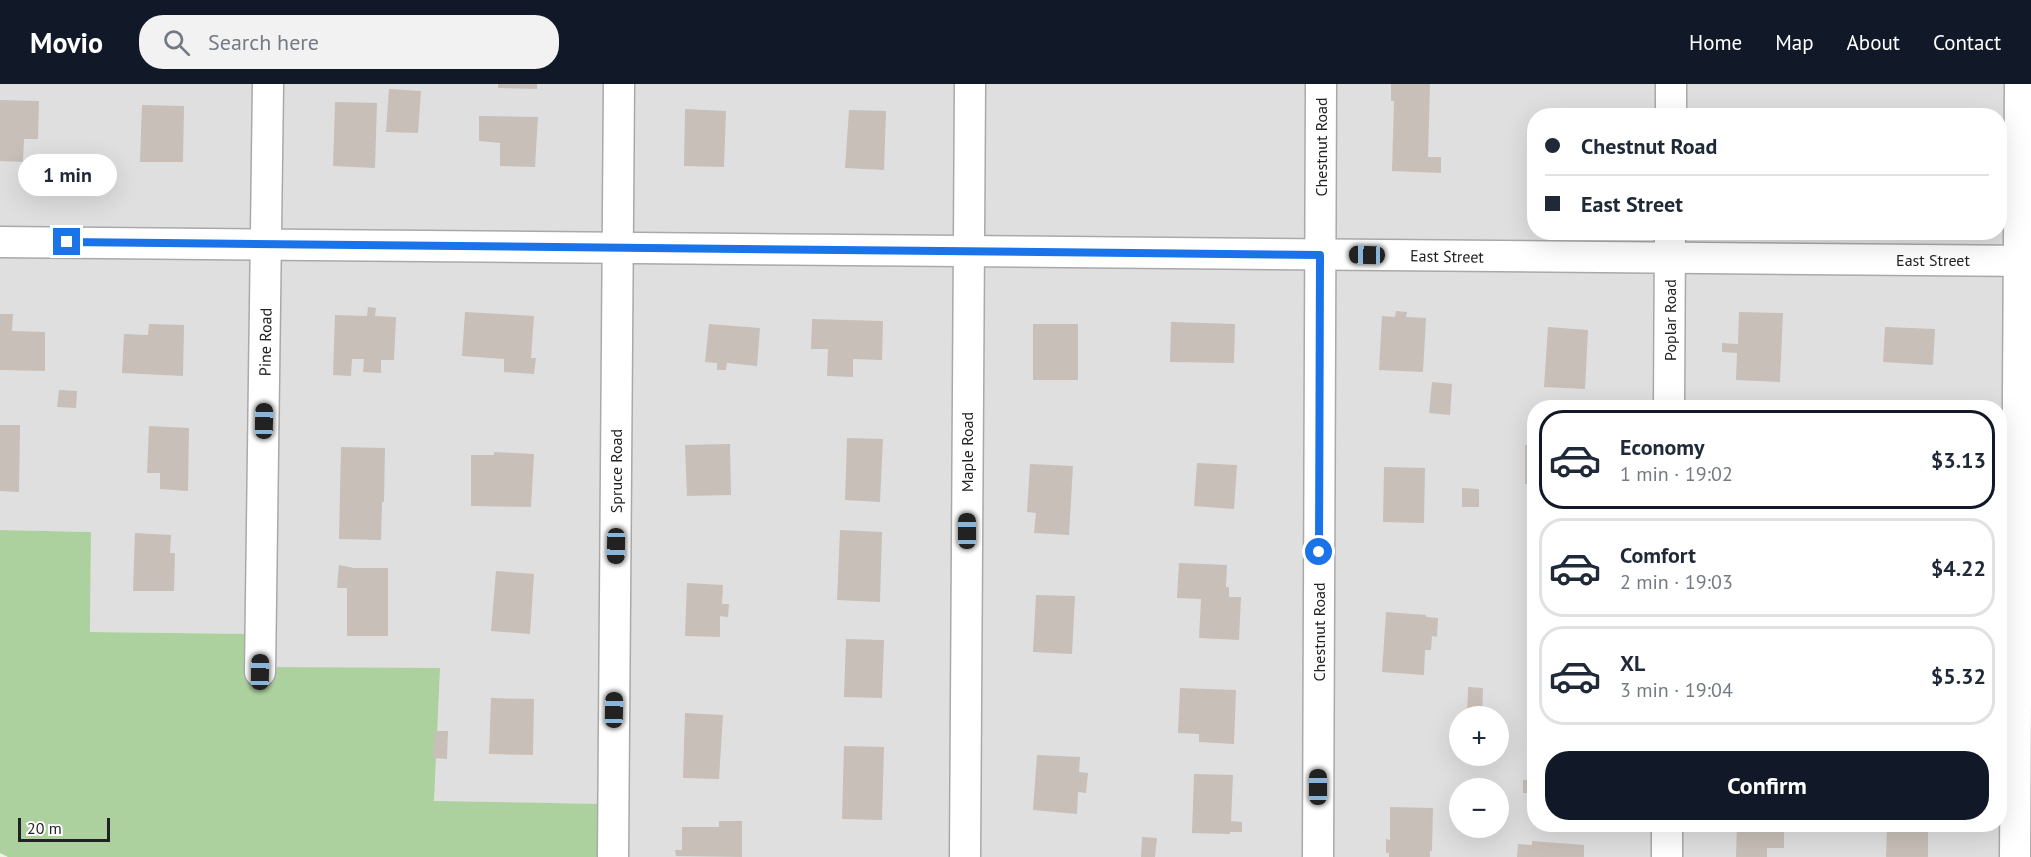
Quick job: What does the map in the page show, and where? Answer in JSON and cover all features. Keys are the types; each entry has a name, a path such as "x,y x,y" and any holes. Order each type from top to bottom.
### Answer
{"street":[{"name":"Pine Road","path":"260,672 268,84"},
{"name":"Spruce Road","path":"613,857 619,84"},
{"name":"Maple Road","path":"965,857 970,84"},
{"name":"Chestnut Road","path":"1318,857 1321,84"},
{"path":"1671,84 1671,108"},
{"path":"2015,857 2025,261 2020,84"},
{"name":"East Street","path":"0,242 1320,255 1670,245 2025,261"},
{"name":"Poplar Road","path":"1669,400 1670,245"},
{"path":"1667,832 1667,857"}],"shaded area":[{"path":"0,84 2031,84 2031,857 607,857 605,804 434,802 261,667 261,634 90,632 91,532 0,530"}],"green space":[{"path":"0,530 91,532 90,632 261,634 261,667 440,668 434,801 605,804 607,857 8,857 0,853"}],"building":[{"path":"498,84 537,84 537,89 498,88"},
{"path":"1391,84 1430,84 1428,157 1441,157 1441,173 1392,171 1394,101 1391,101"},
{"path":"389,89 421,91 418,133 386,132"},
{"path":"0,100 39,101 38,139 24,139 23,162 0,161"},
{"path":"335,102 377,103 375,168 333,166"},
{"path":"142,105 184,106 183,162 140,162"},
{"path":"685,109 726,111 724,167 684,166"},
{"path":"849,110 886,111 884,170 845,168"},
{"path":"479,116 538,117 535,167 500,166 500,143 479,141"},
{"path":"368,307 376,308 375,316 396,317 394,360 381,360 381,373 363,372 364,359 352,359 351,376 333,375 335,315 367,316"},
{"path":"1396,311 1407,312 1406,317 1426,318 1423,372 1379,370 1382,316 1395,317"},
{"path":"465,312 534,316 531,358 536,358 534,374 504,372 504,359 462,356"},
{"path":"1739,312 1783,313 1780,382 1736,380 1737,353 1722,352 1722,343 1738,344"},
{"path":"0,314 13,314 12,331 45,332 45,371 0,370"},
{"path":"812,319 883,321 882,360 853,359 853,377 827,376 828,349 811,349"},
{"path":"1171,322 1235,324 1234,363 1170,362"},
{"path":"149,324 184,325 183,376 122,373 124,334 148,335"},
{"path":"709,324 760,328 757,366 727,363 726,370 717,370 717,363 705,362"},
{"path":"1033,324 1078,324 1078,380 1033,380"},
{"path":"1548,327 1588,330 1585,389 1544,387"},
{"path":"1885,327 1935,329 1933,365 1883,362"},
{"path":"1432,382 1452,384 1450,415 1429,413"},
{"path":"59,390 77,391 76,408 57,407"},
{"path":"0,425 20,425 19,492 0,491"},
{"path":"149,426 189,428 188,491 160,489 160,473 147,473"},
{"path":"847,438 883,439 880,502 845,500"},
{"path":"730,444 731,495 687,496 685,445"},
{"path":"1525,445 1527,445 1527,484 1525,484"},
{"path":"341,447 385,448 381,540 339,539"},
{"path":"494,452 534,454 531,507 471,506 471,455 494,455"},
{"path":"1197,463 1237,465 1234,509 1194,506"},
{"path":"1030,464 1073,466 1069,535 1034,533 1036,513 1027,512"},
{"path":"1384,467 1425,468 1424,523 1383,522"},
{"path":"1462,488 1479,489 1479,507 1462,507"},
{"path":"840,530 882,532 880,602 837,600"},
{"path":"135,533 171,535 170,553 175,553 174,591 133,591"},
{"path":"1179,563 1227,565 1226,587 1229,587 1229,597 1241,597 1239,640 1199,638 1201,599 1177,598"},
{"path":"339,565 354,568 388,568 388,636 347,636 347,588 337,588"},
{"path":"496,571 534,574 530,634 491,631"},
{"path":"687,583 723,585 722,604 729,604 728,617 720,616 720,637 685,636"},
{"path":"1036,595 1075,596 1072,654 1033,652"},
{"path":"1386,612 1438,618 1437,637 1432,636 1431,650 1425,650 1424,675 1382,672"},
{"path":"846,639 884,640 882,698 844,697"},
{"path":"1468,687 1483,688 1482,706 1467,706"},
{"path":"1180,688 1236,690 1234,744 1199,742 1199,734 1178,733"},
{"path":"491,698 534,699 533,755 489,754"},
{"path":"685,713 723,715 719,779 683,778"},
{"path":"435,731 448,731 447,759 433,758"},
{"path":"844,746 884,747 882,820 842,819"},
{"path":"1037,755 1080,757 1079,772 1088,773 1086,793 1078,792 1077,814 1033,810"},
{"path":"1194,774 1233,775 1231,821 1242,822 1242,832 1192,833"},
{"path":"1523,780 1527,780 1527,793 1523,793"},
{"path":"1390,807 1433,808 1430,857 1389,857 1389,853 1386,853 1386,839 1390,840"},
{"path":"719,821 742,821 742,857 676,856 675,850 682,850 682,827 719,827"},
{"path":"1737,832 1784,832 1784,848 1767,848 1767,857 1736,857"},
{"path":"1887,832 1928,832 1928,857 1886,857"},
{"path":"1142,837 1157,838 1155,857 1141,857"},
{"path":"1532,841 1584,845 1584,857 1517,857 1518,844 1532,845"}],"route":[{"path":"67,242 1320,255 1319,552"}]}
